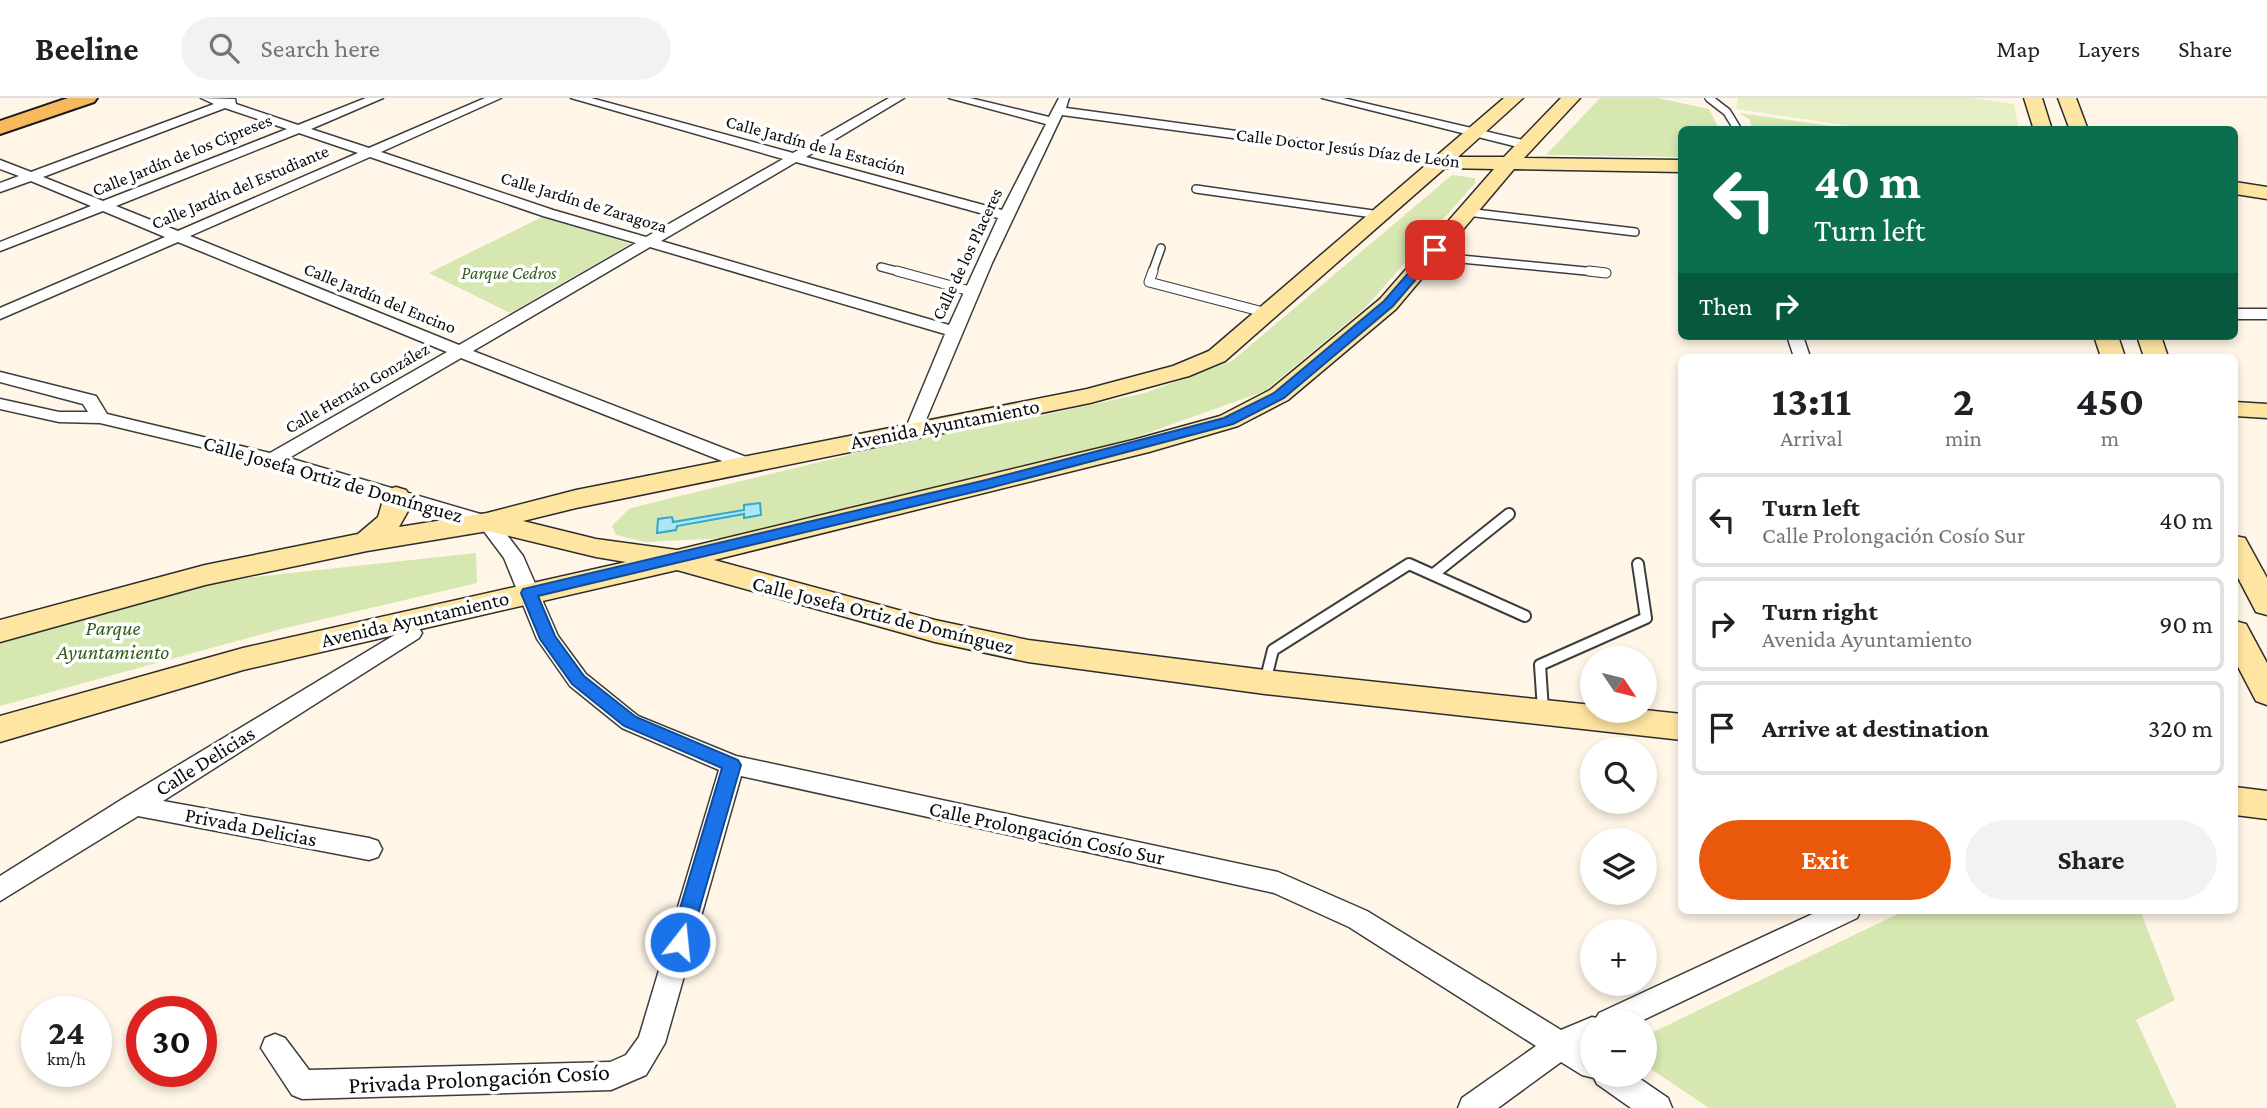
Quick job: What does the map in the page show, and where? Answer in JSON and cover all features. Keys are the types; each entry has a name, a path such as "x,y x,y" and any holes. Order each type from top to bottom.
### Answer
{"main road":[{"path":"0,114 47,98"},
{"path":"0,128 88,98"},
{"name":"Avenida Ayuntamiento","path":"0,631 205,575 368,542 487,522 576,499 1090,396 1181,371 1217,356 1514,98"},
{"name":"Avenida Ayuntamiento","path":"0,729 243,659 677,560 1140,446 1228,421 1279,396 1388,304 1509,163 1571,98"},
{"path":"2033,98 2042,126"},
{"path":"2067,98 2078,126"},
{"name":"Calle Doctor Jesús Díaz de León","path":"1441,162 1678,166"},
{"path":"2238,188 2267,192"},
{"path":"2238,409 2267,411"},
{"path":"368,542 387,527 396,512 396,496"},
{"name":"Calle Josefa Ortiz de Domínguez","path":"487,522 596,548 677,560 935,631 1028,651 1265,682 1543,699 1678,726"},
{"path":"2238,551 2267,605"},
{"path":"2238,638 2267,693"},
{"path":"2238,801 2267,805"}],"street":[{"name":"Calle Jardín de Zaragoza","path":"207,98 548,213 952,331"},
{"path":"0,188 242,98"},
{"name":"Calle Jardín de los Cipreses","path":"0,247 377,98"},
{"name":"Calle Jardín del Estudiante","path":"0,314 495,98"},
{"name":"Calle Jardín de la Estación","path":"577,98 1004,215"},
{"name":"Calle Hernán González","path":"273,460 898,98"},
{"name":"Calle Doctor Jesús Díaz de León","path":"955,98 1441,162"},
{"path":"1330,98 1478,131 1526,145"},
{"name":"Calle de los Placeres","path":"914,430 952,331 1004,215 1059,110"},
{"name":"Calle Jardín del Encino","path":"0,164 459,351 747,464"},
{"path":"2238,314 2267,314"},
{"name":"Calle Josefa Ortiz de Domínguez","path":"0,377 90,400 100,418"},
{"name":"Calle Josefa Ortiz de Domínguez","path":"0,404 59,417 100,418 273,460 487,522"},
{"name":"Calle Prolongación Cosío Sur","path":"487,522 513,556 548,639 578,680 630,722 732,765 1278,883 1358,919 1580,1057"},
{"name":"Calle Delicias","path":"0,890 411,633"},
{"name":"Privada Prolongación Cosío","path":"275,1048 303,1085 611,1076 636,1065 651,1042 732,765"},
{"name":"Privada Delicias","path":"133,805 369,849"},
{"path":"1635,1010 1839,914"},
{"path":"1473,1108 1562,1044 1580,1036"},
{"path":"1626,1087 1657,1108"}],"lane":[{"path":"1709,98 1727,112 1736,126"},
{"path":"1196,189 1380,215"},
{"path":"1468,212 1635,232"},
{"path":"1161,248 1149,282 1267,313"},
{"path":"1430,256 1606,273"},
{"path":"881,267 970,291"},
{"path":"1435,573 1509,514"},
{"path":"1265,682 1273,650 1409,564 1435,573 1525,616"},
{"path":"1543,699 1540,665 1646,618 1638,564"}],"green space":[{"path":"1600,98 1657,98 1709,109 1718,126 1678,126 1678,157 1546,155"},
{"path":"1738,98 1973,98 2014,104 2018,126 1851,126 1736,109"},
{"path":"1739,113 1832,126 1751,126 1750,120"},
{"path":"1452,175 1475,178 1475,183 1365,308 1265,391 1128,440 725,538 645,542 616,535 612,526 629,509 643,505 931,435 1035,417 1145,393 1232,361"},
{"name":"Parque Cedros","path":"544,216 630,244 510,313 429,273"},
{"name":"Parque Ayuntamiento","path":"476,553 477,583 281,629 0,706 0,638 106,606 236,579"},
{"path":"1898,914 2142,914 2175,1000 2136,1020 2177,1108 1709,1108 1657,1073 1657,1030"}],"water":[{"path":"760,503 761,515 744,518 744,514 677,526 676,530 657,533 658,519 672,517 673,522 744,510 744,505"}],"route":[{"path":"680,942 732,765 630,722 578,680 548,639 529,593 677,560 986,484 1228,421 1279,396 1388,304 1435,250"}]}
